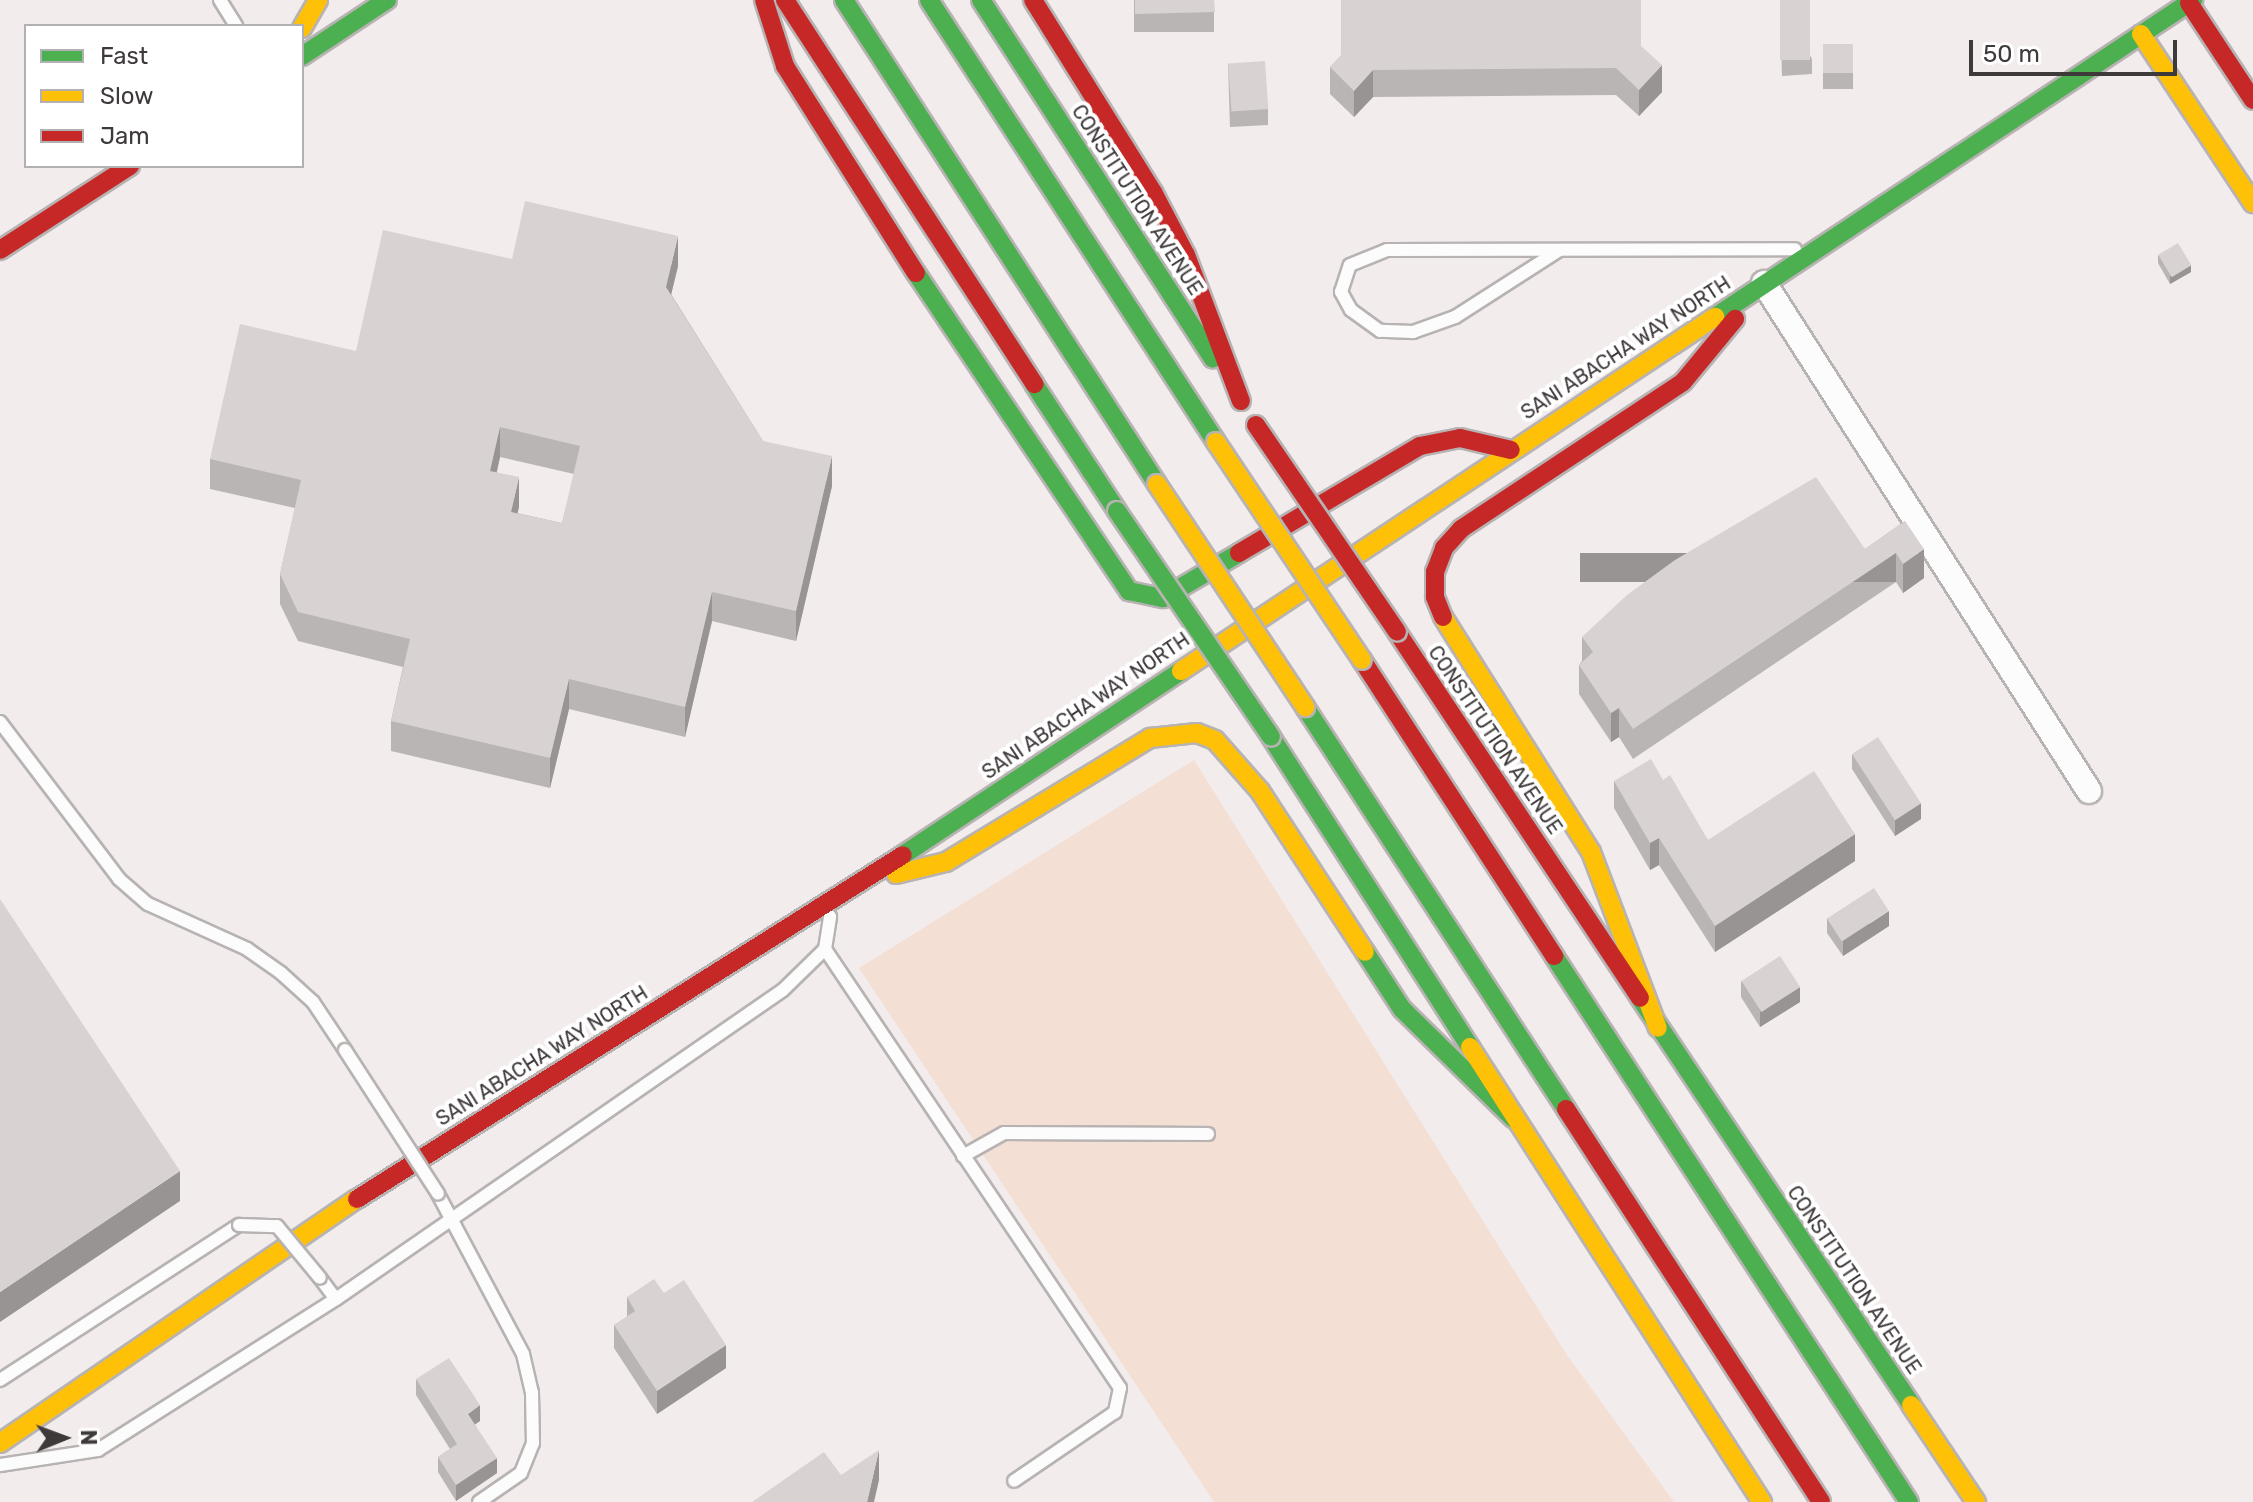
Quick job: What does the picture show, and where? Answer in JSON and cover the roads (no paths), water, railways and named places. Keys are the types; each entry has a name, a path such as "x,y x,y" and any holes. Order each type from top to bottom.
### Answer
{"main road":[{"path":"304,24 318,0"},
{"path":"304,55 387,0"},
{"path":"764,0 785,66 817,124 1129,591 1163,598 1420,446 1460,438 1511,450"},
{"path":"785,0 1117,511 1271,737 1762,1502"},
{"path":"844,0 1821,1502"},
{"path":"929,0 1909,1502"},
{"name":"CONSTITUTION AVENUE","path":"981,0 1256,425 1976,1502"},
{"path":"1033,0 1153,192 1186,255 1241,401"},
{"path":"2191,1 2253,100"},
{"name":"SANI ABACHA WAY NORTH","path":"0,1443 406,1166 864,881 2191,1"},
{"path":"2141,34 2253,203"},
{"path":"0,250 127,168"},
{"path":"1658,1028 1615,906 1571,817 1444,619 1435,597 1435,572 1444,548 1461,529 1683,382 1764,283"},
{"path":"864,881 946,862 1025,819 1135,746 1176,733 1197,733 1231,753 1260,791 1372,968 1445,1057 1513,1118"}],"street":[{"path":"1764,283 2089,791"}],"lane":[{"path":"220,0 235,24"},
{"path":"1558,251 1455,317 1413,332 1380,331 1351,310 1341,292 1350,265 1387,250 1818,249"},
{"path":"0,722 119,879 148,904 247,949 281,973 313,1002 454,1219 523,1354 532,1392 533,1443 521,1473 479,1502"},
{"path":"0,1465 98,1450 336,1299 783,990 825,949 833,901"},
{"path":"825,949 1120,1388 1115,1412 1014,1481"},
{"path":"963,1156 1004,1133 1208,1134"},
{"path":"0,1380 239,1225 277,1226 336,1299"}]}
